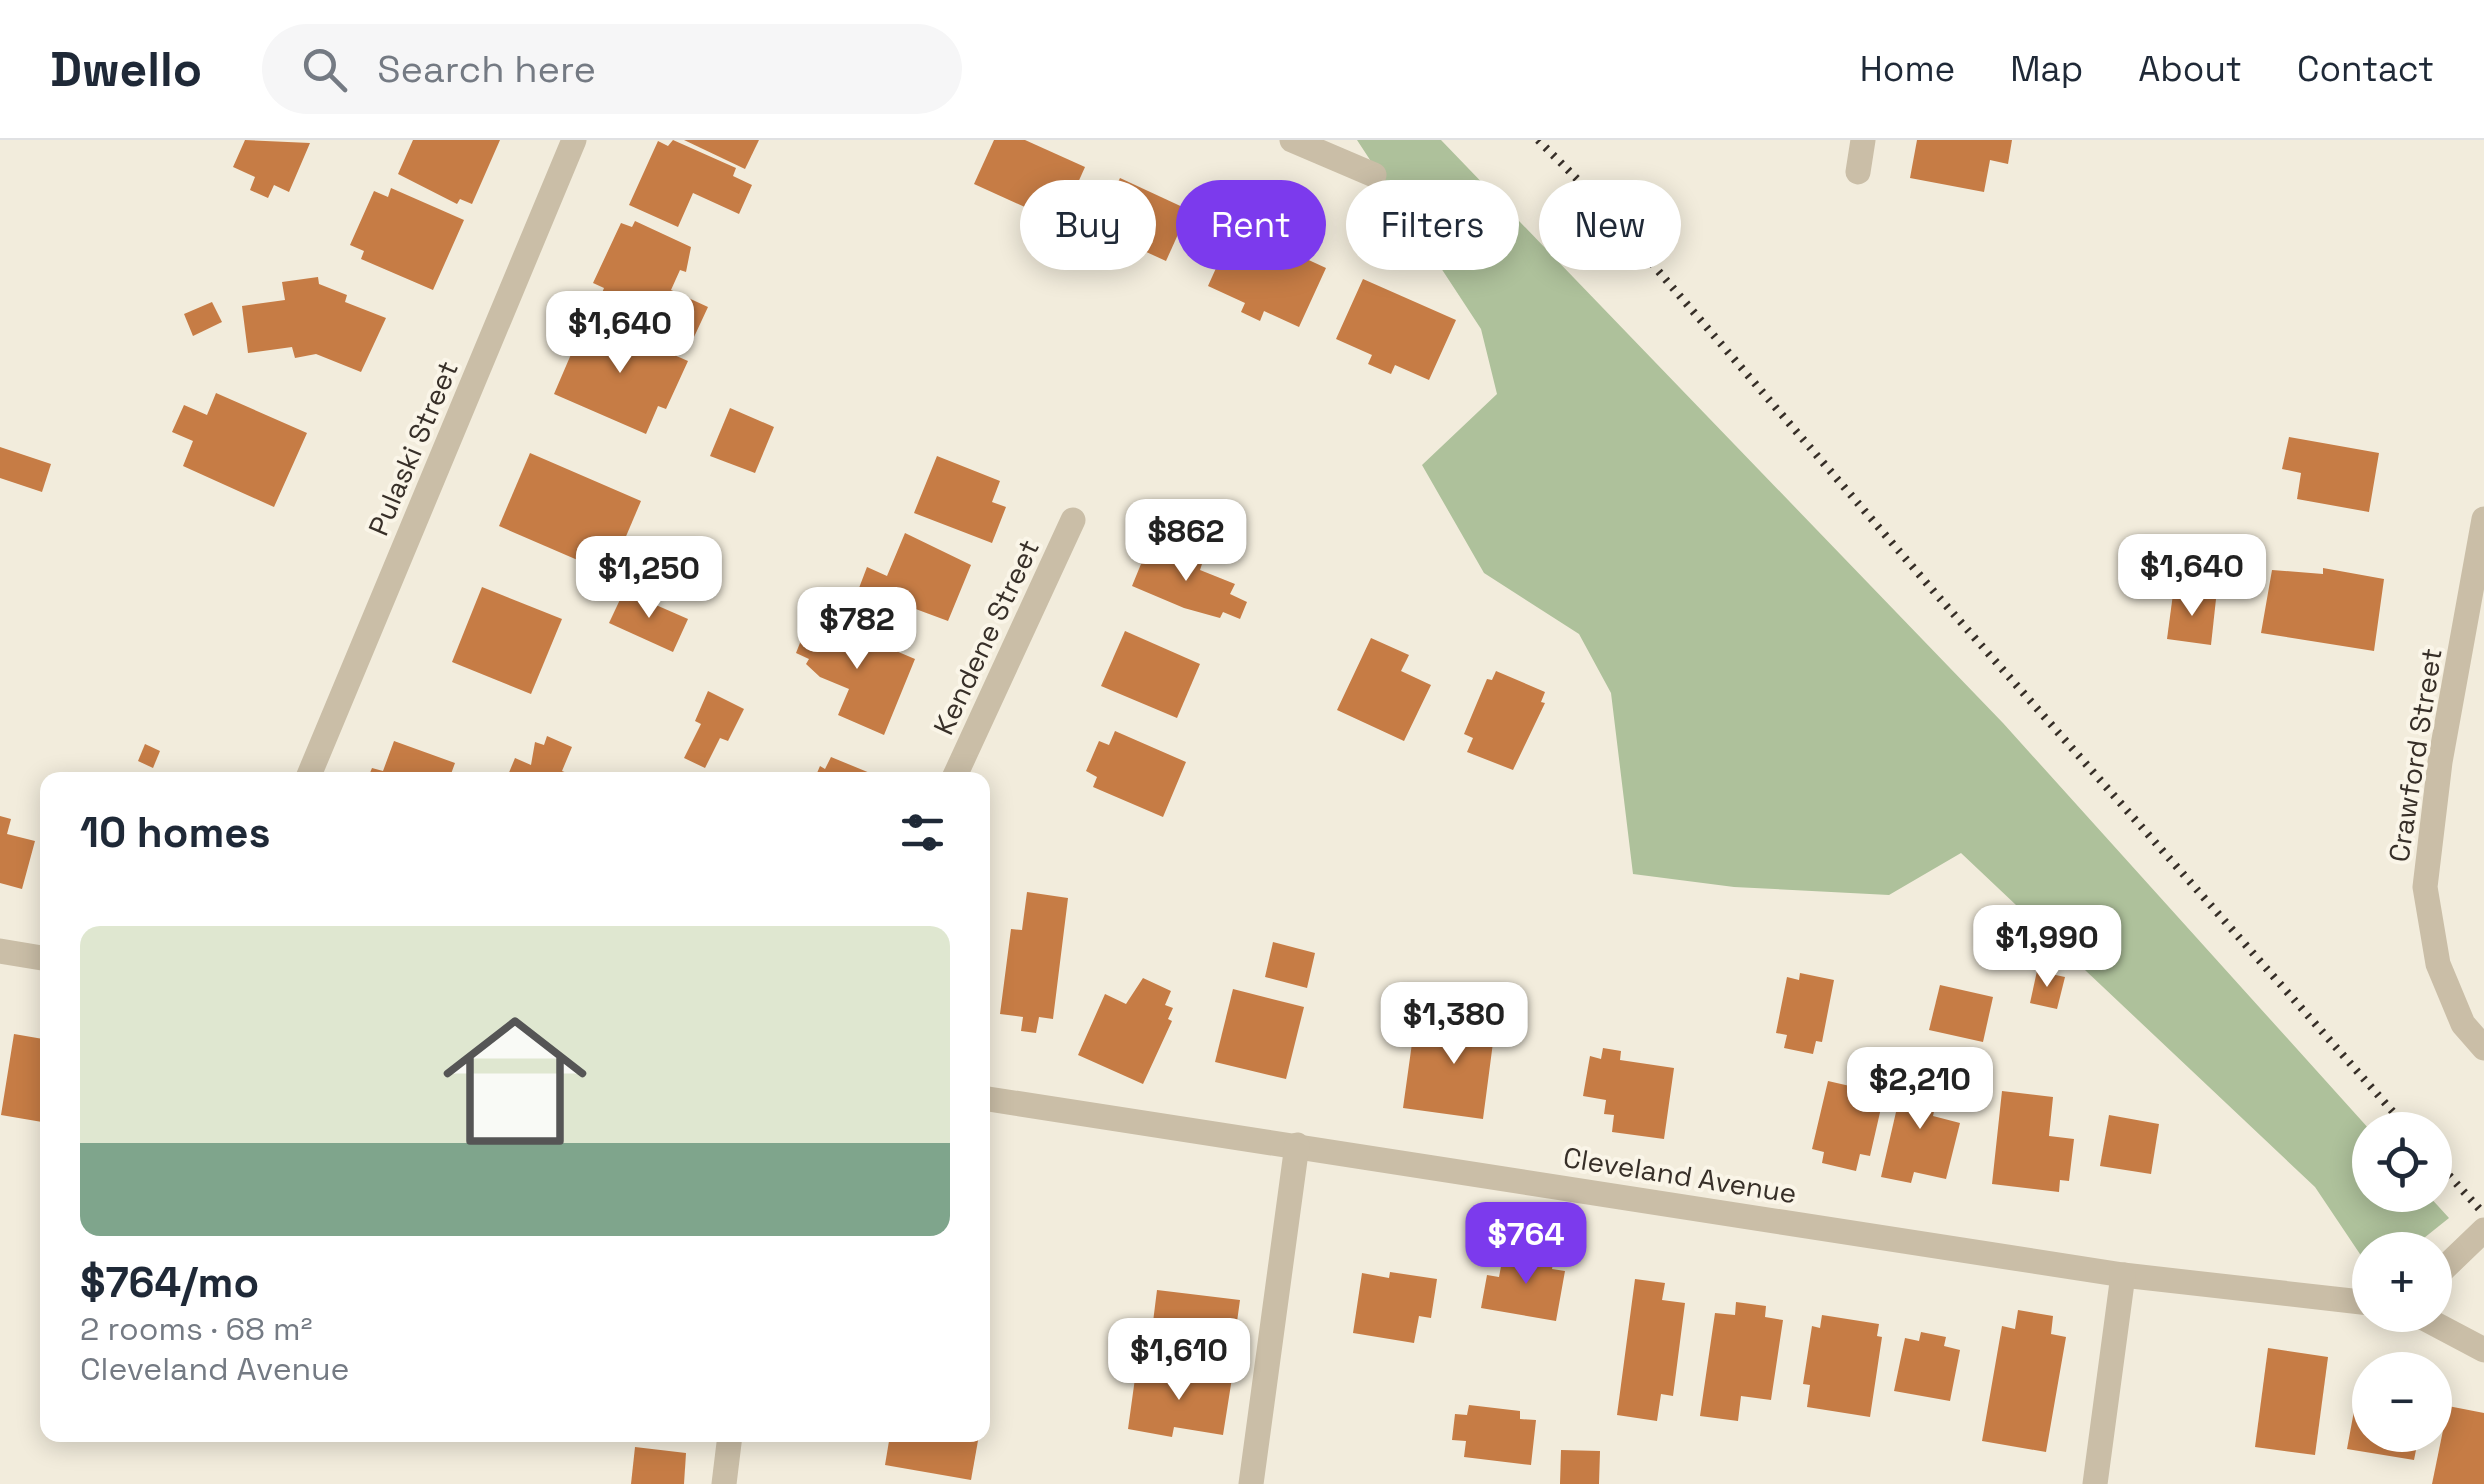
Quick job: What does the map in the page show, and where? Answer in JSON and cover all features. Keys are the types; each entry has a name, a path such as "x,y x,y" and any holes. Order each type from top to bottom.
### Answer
{"street":[{"name":"Pulaski Street","path":"311,772 574,140"},
{"path":"1292,140 1374,175"},
{"path":"1858,172 1863,140"},
{"name":"Crawford Street","path":"2484,519 2440,762 2425,887 2438,964 2462,1024 2484,1048"},
{"name":"Kendene Street","path":"957,772 1073,520"},
{"path":"0,951 40,957"},
{"name":"Cleveland Avenue","path":"990,1099 2123,1275 2352,1301"},
{"path":"1251,1484 1298,1145"},
{"path":"2452,1261 2484,1230"},
{"path":"2095,1484 2123,1275"},
{"path":"2450,1332 2484,1350"},
{"path":"724,1484 729,1442"}],"green space":[{"path":"1357,140 1441,140 1480,180 1383,180"},
{"path":"1519,221 1539,242 1539,270 1566,270 2003,723 2354,1112 2352,1212 2444,1212 2449,1218 2432,1232 2352,1232 2352,1242 2315,1187 1961,853 1889,895 1734,887 1633,874 1611,693 1579,634 1484,573 1422,465 1497,394 1481,329 1442,270 1519,270"}],"building":[{"path":"245,140 310,143 289,192 274,185 268,198 250,190 255,177 233,167"},
{"path":"413,140 500,140 472,204 460,199 457,204 398,174"},
{"path":"673,140 736,168 733,176 752,185 739,214 693,193 678,227 629,205 658,141 668,146"},
{"path":"684,140 759,140 745,169"},
{"path":"994,140 1025,140 1085,167 1079,180 1020,180 1020,205 974,184"},
{"path":"1917,140 2012,140 2008,164 1990,160 1984,192 1910,178"},
{"path":"391,188 464,220 433,290 361,259 364,251 350,245 374,191 388,197"},
{"path":"1156,195 1176,204 1176,239 1166,261 1156,256"},
{"path":"635,221 691,247 686,272 680,270 671,290 708,307 694,337 602,293 604,288 593,283 621,223 632,227"},
{"path":"1215,270 1325,270 1299,327 1264,311 1260,321 1241,312 1245,303 1208,286"},
{"path":"318,277 319,284 347,295 345,302 386,318 361,372 316,354 295,358 292,347 248,353 242,306 285,300 282,282"},
{"path":"1363,279 1456,320 1429,380 1395,365 1391,374 1368,364 1372,355 1336,339"},
{"path":"212,302 222,322 193,336 184,314"},
{"path":"587,317 688,361 666,409 658,406 646,434 554,394"},
{"path":"216,393 307,433 274,507 183,466 193,441 172,432 184,405 207,415"},
{"path":"730,408 774,427 755,473 710,456"},
{"path":"2289,437 2379,453 2369,512 2297,499 2301,473 2282,469"},
{"path":"0,447 51,464 42,492 0,478"},
{"path":"530,453 641,501 610,574 499,526"},
{"path":"937,456 1000,481 992,502 1006,507 992,543 914,513"},
{"path":"905,533 971,565 948,621 859,588 867,567 887,576"},
{"path":"1150,542 1202,564 1200,570 1235,584 1230,594 1247,602 1240,619 1223,612 1220,618 1184,608 1132,586"},
{"path":"2323,568 2384,579 2374,651 2261,633 2272,570 2323,574"},
{"path":"482,587 562,619 531,694 452,662"},
{"path":"624,591 688,619 673,652 609,623"},
{"path":"2173,594 2216,599 2211,645 2167,639"},
{"path":"811,615 915,659 884,735 838,715 849,689 820,677 806,664 809,659 796,653"},
{"path":"1125,631 1200,664 1177,718 1101,686"},
{"path":"1371,638 1409,655 1401,671 1431,685 1404,741 1337,710"},
{"path":"1496,671 1545,692 1541,702 1545,703 1513,770 1467,752 1473,738 1464,734 1487,679 1492,680"},
{"path":"708,691 744,709 728,741 720,738 705,768 684,758 701,724 695,721"},
{"path":"1115,731 1186,762 1163,817 1093,787 1097,777 1086,771 1099,741 1109,745"},
{"path":"547,736 572,747 565,772 509,772 515,758 531,765 535,742 544,745"},
{"path":"394,741 455,763 452,772 370,772 372,768 383,771"},
{"path":"145,744 160,751 153,768 138,761"},
{"path":"831,757 868,772 817,772 820,766 825,769"},
{"path":"0,816 11,819 7,834 35,841 22,889 0,883"},
{"path":"1027,892 1068,898 1053,1019 1039,1017 1036,1033 1021,1031 1023,1017 1000,1014 1011,929 1022,930"},
{"path":"1273,942 1315,953 1307,988 1265,977"},
{"path":"2037,971 2065,977 2057,1009 2030,1003"},
{"path":"1800,973 1834,980 1822,1042 1816,1041 1813,1054 1784,1048 1787,1035 1776,1033 1787,977 1799,980"},
{"path":"1143,978 1171,991 1165,1005 1173,1008 1168,1019 1172,1021 1143,1084 1078,1055 1105,994 1126,1004"},
{"path":"1940,985 1993,997 1983,1042 1929,1030"},
{"path":"1233,989 1304,1007 1286,1079 1215,1062"},
{"path":"1470,999 1487,1002 1486,1010 1497,1012 1483,1119 1403,1108 1413,1036 1454,1041 1459,1007 1469,1008"},
{"path":"14,1034 40,1038 40,1122 1,1115"},
{"path":"1603,1048 1621,1051 1620,1060 1674,1068 1664,1139 1612,1132 1614,1115 1604,1114 1606,1100 1583,1096 1590,1056 1601,1059"},
{"path":"1912,1066 1943,1073 1933,1116 1960,1123 1946,1179 1914,1172 1911,1183 1881,1177 1902,1086 1907,1087"},
{"path":"1828,1081 1876,1092 1873,1105 1881,1108 1870,1156 1860,1154 1856,1171 1822,1163 1824,1152 1812,1149"},
{"path":"2002,1091 2053,1097 2049,1136 2074,1139 2069,1181 2060,1180 2059,1192 1992,1184"},
{"path":"2109,1115 2159,1124 2151,1174 2100,1166"},
{"path":"1524,1249 1555,1254 1552,1269 1565,1271 1556,1321 1481,1308 1487,1275 1499,1277 1502,1261 1521,1264"},
{"path":"1390,1272 1437,1279 1431,1318 1419,1316 1414,1343 1353,1333 1362,1273 1389,1278"},
{"path":"1635,1279 1665,1283 1662,1300 1685,1303 1673,1396 1661,1394 1657,1421 1617,1415"},
{"path":"1157,1290 1240,1300 1232,1358 1167,1350 1171,1324 1153,1322"},
{"path":"1736,1302 1766,1306 1765,1317 1783,1320 1771,1400 1741,1396 1738,1421 1700,1416 1715,1313 1735,1315"},
{"path":"2018,1310 2053,1316 2051,1334 2066,1337 2046,1452 1982,1441 2002,1326 2015,1329"},
{"path":"1822,1315 1879,1324 1877,1336 1882,1337 1870,1417 1807,1407 1810,1385 1803,1384 1812,1326 1820,1328"},
{"path":"1921,1332 1946,1337 1944,1346 1960,1350 1950,1401 1894,1391 1905,1338 1919,1341"},
{"path":"2268,1348 2328,1357 2315,1455 2255,1447"},
{"path":"1172,1369 1232,1378 1223,1435 1174,1427 1172,1437 1128,1429 1136,1371 1171,1376"},
{"path":"1469,1405 1520,1411 1520,1419 1536,1420 1531,1465 1464,1457 1466,1441 1452,1440 1455,1414 1467,1415"},
{"path":"2452,1407 2484,1413 2484,1484 2432,1484 2439,1452 2452,1452"},
{"path":"2352,1422 2352,1450 2347,1449"},
{"path":"889,1442 978,1442 971,1480 885,1465"},
{"path":"635,1447 686,1453 684,1484 631,1484"},
{"path":"1561,1450 1600,1451 1599,1484 1560,1484"},
{"path":"2365,1452 2416,1452 2414,1460"}],"railway":[{"path":"1538,140 1593,195 1936,594 2393,1112"},
{"path":"2452,1179 2484,1214"}]}
